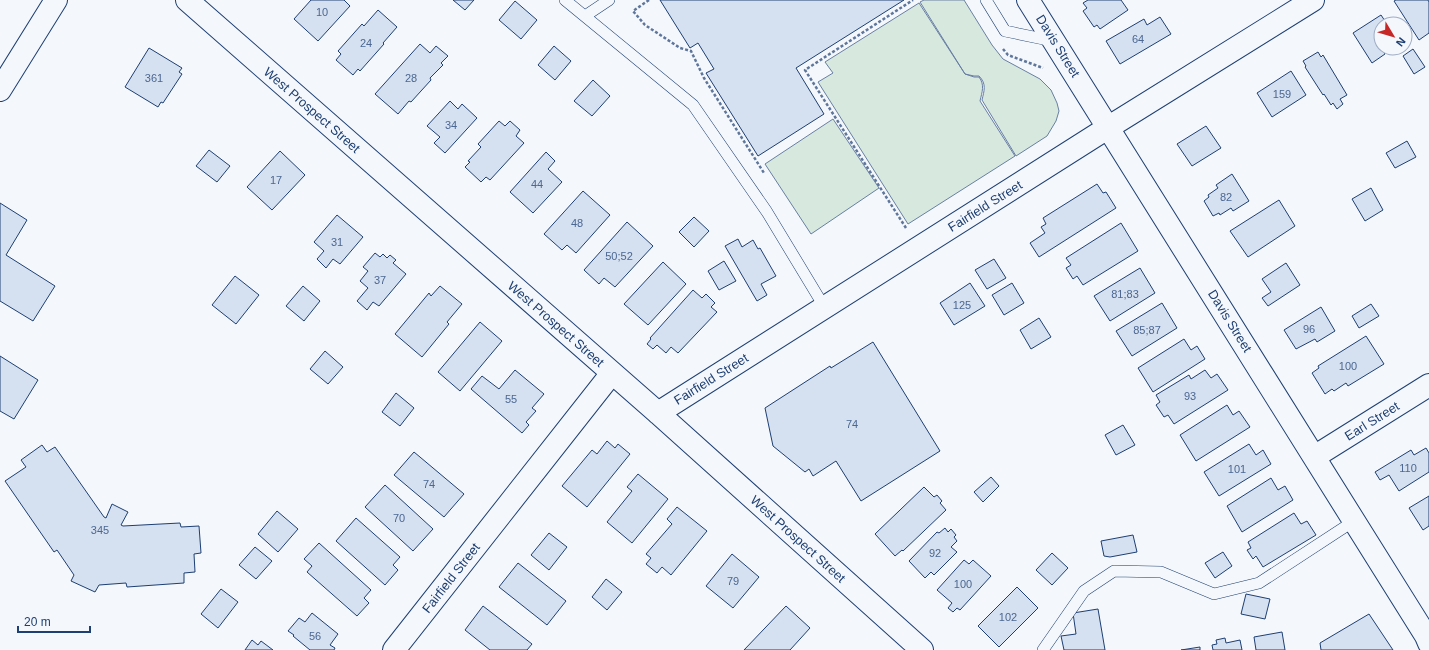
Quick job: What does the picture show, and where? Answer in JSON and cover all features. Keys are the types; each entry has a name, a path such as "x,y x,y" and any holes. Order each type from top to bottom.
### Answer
{"street":[{"path":"0,90 56,0"},
{"name":"West Prospect Street","path":"187,0 658,413 922,650"},
{"name":"Davis Street","path":"1028,0 1055,41 1429,643"},
{"name":"Fairfield Street","path":"658,413 1314,0"},
{"name":"Fairfield Street","path":"394,650 612,373"},
{"name":"Earl Street","path":"1314,457 1429,385"}],"lane":[{"path":"565,0 693,105 767,212 825,308"},
{"path":"585,16 609,0"},
{"path":"986,0 1005,31 1055,41"},
{"path":"1043,650 1084,591 1114,571 1161,572 1214,594 1259,583 1354,521"}],"path":[{"path":"907,231 805,70 913,0"}],"shaded area":[{"path":"924,0 964,0 992,45 1003,59 1040,79 1051,90 1059,111 1056,121 1047,136 1016,156 982,100 984,85 982,79 979,76 965,74 920,2"},
{"path":"919,3 965,74 979,77 981,80 982,92 980,101 1015,156 908,224 818,82 833,73 825,62"},
{"path":"833,119 879,188 811,234 765,164"}],"building":[{"path":"311,0 344,0 350,6 318,41 294,19"},
{"path":"453,0 474,0 465,10"},
{"path":"660,0 904,0 796,68 824,114 758,156 706,73 714,69 698,43 690,48"},
{"path":"1088,0 1121,0 1128,10 1100,29 1097,25 1094,27 1083,11 1087,8 1083,3"},
{"path":"1428,0 1429,33 1419,40 1413,31 1413,16 1404,16 1394,1"},
{"path":"515,1 537,20 521,39 499,20"},
{"path":"378,10 397,27 360,71 358,69 353,75 336,60 341,54 338,51 362,24 364,26"},
{"path":"1160,17 1171,34 1120,64 1106,41 1144,19 1147,25"},
{"path":"1373,20 1373,56 1382,56 1372,63 1353,33"},
{"path":"420,44 430,53 436,46 448,56 441,63 443,65 430,78 431,80 398,114 375,94"},
{"path":"554,46 571,61 555,80 538,65"},
{"path":"149,48 182,68 179,72 182,74 163,103 161,102 158,107 125,87"},
{"path":"1413,49 1425,67 1414,74 1403,56 1413,56"},
{"path":"1318,52 1321,57 1323,55 1347,95 1340,99 1343,104 1337,109 1333,103 1331,105 1324,94 1323,95 1305,67 1306,66 1303,61"},
{"path":"1291,71 1306,95 1272,117 1257,93"},
{"path":"593,80 610,96 592,116 574,101"},
{"path":"450,101 458,109 462,104 477,118 445,153 434,143 440,137 427,126"},
{"path":"499,121 505,126 510,121 520,130 516,136 524,143 490,180 486,177 481,182 465,167 470,162 468,161 481,147 478,144"},
{"path":"1206,126 1221,148 1192,166 1177,144"},
{"path":"1407,141 1416,157 1395,168 1386,153"},
{"path":"209,150 230,166 217,182 196,166"},
{"path":"280,151 305,175 272,210 247,187"},
{"path":"546,152 555,161 548,169 562,182 533,213 510,192"},
{"path":"1232,174 1249,201 1233,211 1231,208 1220,215 1219,213 1213,216 1204,201 1209,197 1208,195 1218,188 1216,185"},
{"path":"1097,184 1103,193 1106,192 1116,208 1039,257 1030,243 1045,233 1041,227 1046,224 1043,218"},
{"path":"1371,188 1383,210 1365,221 1352,199"},
{"path":"583,191 610,215 576,253 567,245 562,250 544,234"},
{"path":"1279,200 1295,226 1248,257 1230,231"},
{"path":"0,203 27,220 6,255 55,286 33,321 0,301"},
{"path":"337,215 363,237 340,264 333,259 326,268 317,259 324,251 314,242"},
{"path":"694,217 709,231 694,247 679,232"},
{"path":"627,222 653,246 615,287 604,278 599,284 584,270"},
{"path":"1121,223 1138,251 1083,285 1077,276 1073,279 1066,268 1071,265 1066,258"},
{"path":"738,239 742,247 753,240 758,249 760,248 776,276 761,284 767,295 757,301 725,246"},
{"path":"375,253 380,257 383,254 387,258 390,255 396,260 393,263 406,274 379,306 373,302 367,310 357,301 368,288 360,281 368,271 363,267"},
{"path":"994,259 1006,278 987,289 975,270"},
{"path":"724,261 736,281 719,290 708,271"},
{"path":"663,262 686,284 648,325 624,304"},
{"path":"1286,263 1300,285 1268,306 1262,298 1271,292 1262,279"},
{"path":"1140,268 1155,293 1110,321 1094,296"},
{"path":"235,276 259,295 236,324 212,305"},
{"path":"970,283 985,306 954,325 940,303"},
{"path":"1012,283 1024,303 1004,315 992,295"},
{"path":"303,286 320,301 304,321 286,306"},
{"path":"440,286 462,304 447,322 449,324 422,357 395,334 429,293 431,296"},
{"path":"693,290 702,298 706,294 715,303 711,307 717,312 678,353 671,347 666,353 657,345 653,349 647,344 651,339 650,338"},
{"path":"1162,303 1177,328 1132,356 1116,331"},
{"path":"1371,304 1379,316 1359,328 1352,316"},
{"path":"1321,307 1335,331 1317,342 1315,339 1296,349 1284,330"},
{"path":"1039,318 1051,337 1031,349 1020,330"},
{"path":"480,322 502,341 460,391 438,372"},
{"path":"1366,336 1384,364 1348,386 1346,383 1334,391 1332,389 1325,394 1312,373 1319,368 1318,366"},
{"path":"1184,339 1191,350 1197,346 1205,359 1153,392 1138,368"},
{"path":"873,342 940,451 861,501 836,461 813,476 809,469 805,472 773,446 765,408 830,366 831,368"},
{"path":"325,351 343,367 328,384 310,369"},
{"path":"0,356 38,380 14,419 0,411"},
{"path":"515,370 544,394 532,408 536,411 526,422 529,425 522,433 471,389 482,376 499,389"},
{"path":"1205,370 1211,378 1217,374 1228,390 1174,424 1168,415 1164,417 1156,405 1160,402 1156,395 1189,375 1191,379"},
{"path":"396,393 414,408 400,426 382,412"},
{"path":"1227,405 1233,415 1239,411 1250,427 1196,461 1180,435"},
{"path":"1123,425 1135,445 1116,455 1105,435"},
{"path":"607,441 615,448 618,444 630,454 587,507 562,486 592,450 597,454"},
{"path":"1249,444 1256,455 1263,450 1271,464 1219,496 1204,472"},
{"path":"42,445 47,452 55,447 104,517 106,518 112,504 128,512 121,525 123,526 180,523 181,527 199,526 201,553 194,554 195,572 184,573 184,583 127,587 126,583 99,585 95,592 71,581 74,575 57,550 54,552 5,481 26,467 21,460"},
{"path":"1426,448 1429,453 1429,472 1399,491 1389,475 1380,480 1375,472 1411,450 1414,455"},
{"path":"414,452 464,494 444,517 394,475"},
{"path":"638,474 668,499 632,543 607,522 632,491 627,487"},
{"path":"991,477 999,486 983,502 974,492"},
{"path":"1271,478 1278,490 1285,486 1293,500 1242,532 1227,506"},
{"path":"385,485 433,529 413,551 365,507"},
{"path":"924,487 934,497 937,495 942,501 940,503 946,510 903,551 902,550 895,556 875,534"},
{"path":"1429,496 1429,526 1423,530 1409,508"},
{"path":"677,507 707,531 671,575 662,567 657,573 646,564 651,558 646,554 672,524 667,519"},
{"path":"277,511 298,529 278,552 258,534"},
{"path":"1294,513 1301,524 1307,521 1316,535 1263,567 1256,556 1253,559 1247,550 1251,548 1248,542"},
{"path":"356,518 400,557 393,565 398,570 385,585 336,541"},
{"path":"945,528 948,532 951,529 956,535 954,537 957,541 951,547 957,552 934,575 931,572 925,578 909,561 937,532 939,533"},
{"path":"549,533 567,547 549,570 531,555"},
{"path":"1133,535 1137,552 1110,557 1104,556 1101,541"},
{"path":"319,543 371,590 364,598 369,603 357,616 307,572 312,566 304,559"},
{"path":"255,547 272,561 256,579 239,565"},
{"path":"1223,552 1232,566 1215,578 1205,563"},
{"path":"1052,553 1068,568 1052,585 1036,570"},
{"path":"732,554 759,577 733,608 706,586"},
{"path":"964,560 969,564 973,560 991,576 960,610 957,608 953,612 948,608 952,603 937,590"},
{"path":"518,563 566,601 547,625 499,587"},
{"path":"606,579 622,592 607,610 592,597"},
{"path":"1017,587 1038,608 999,647 978,626"},
{"path":"221,589 238,602 218,628 201,614"},
{"path":"1246,594 1270,599 1265,619 1241,614"},
{"path":"483,606 532,644 527,650 490,650 465,630"},
{"path":"786,606 810,628 790,650 744,650"},
{"path":"1098,609 1105,650 1064,650 1061,636 1076,634 1073,613"},
{"path":"312,613 338,634 330,645 335,648 334,650 310,650 288,631 299,618 305,622"},
{"path":"1369,614 1393,650 1321,650 1320,643"},
{"path":"1282,632 1285,650 1256,650 1254,637"},
{"path":"1225,638 1226,643 1240,640 1242,650 1213,650 1212,645 1217,644 1216,640"},
{"path":"252,640 258,645 261,641 273,650 245,650"},
{"path":"1200,647 1200,650 1181,650"}]}
